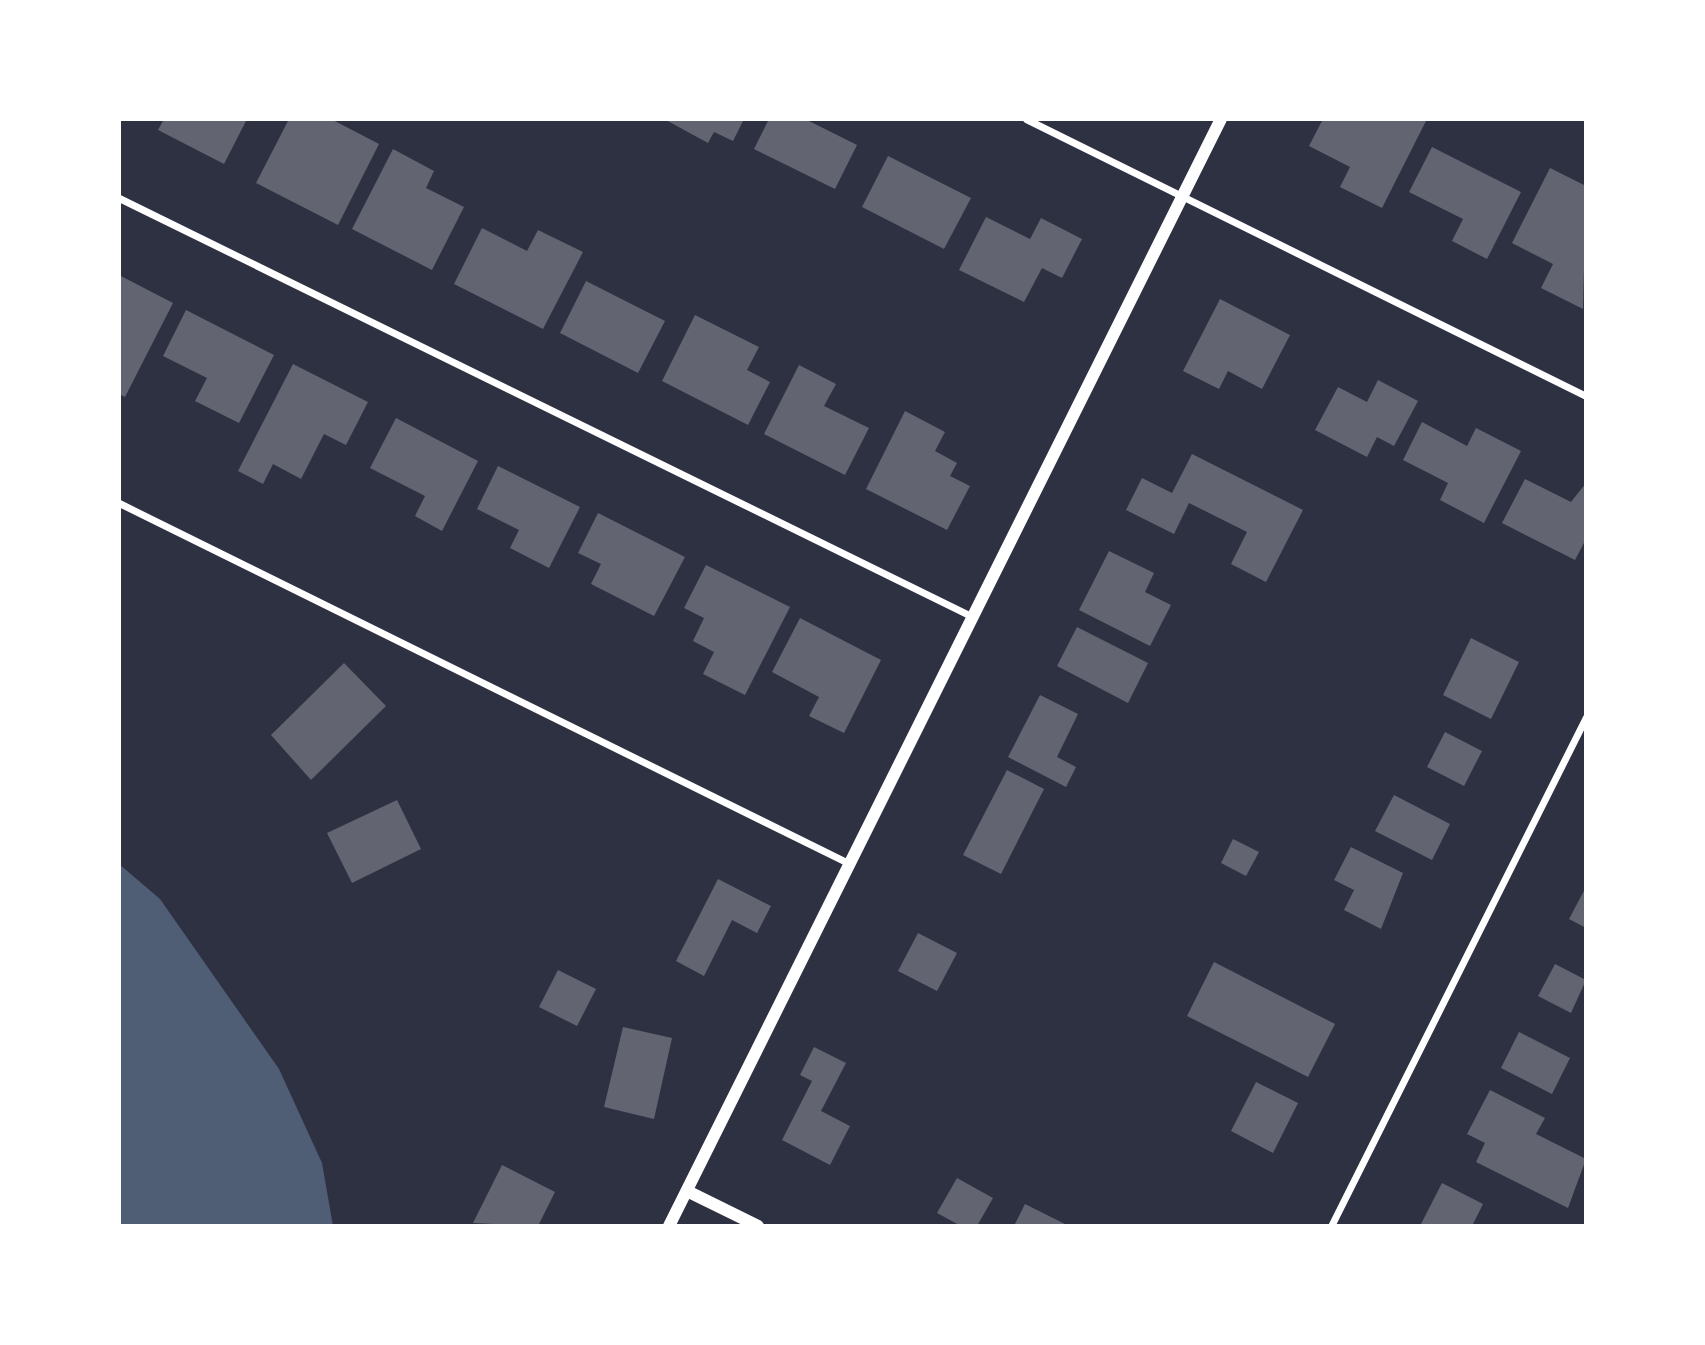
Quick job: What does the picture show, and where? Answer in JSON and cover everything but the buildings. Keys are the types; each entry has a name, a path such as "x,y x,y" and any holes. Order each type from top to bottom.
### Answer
{"street":[{"path":"1026,119 1586,396"},
{"path":"669,1226 1221,119"},
{"path":"119,198 973,617"},
{"path":"119,503 848,863"},
{"path":"1331,1226 1586,718"},
{"path":"687,1191 758,1226"}],"water":[{"path":"119,864 160,899 279,1069 322,1163 333,1226 119,1226"}]}
